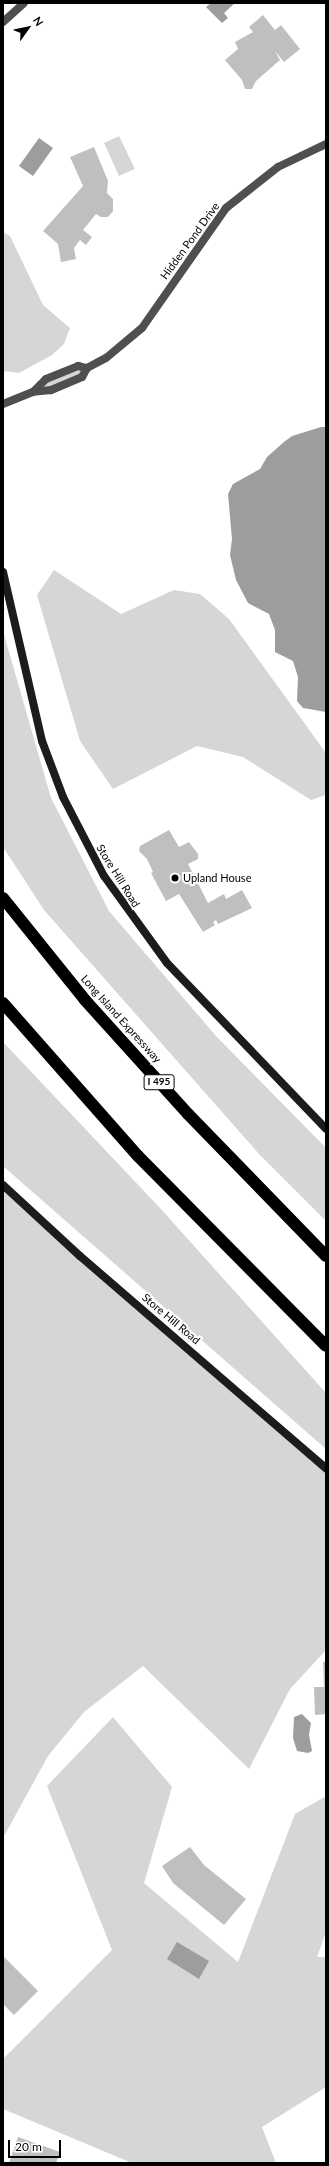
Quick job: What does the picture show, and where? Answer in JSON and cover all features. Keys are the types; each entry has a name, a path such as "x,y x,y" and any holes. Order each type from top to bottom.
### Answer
{"highway":[{"name":"Long Island Expressway","path":"3,898 85,1000 188,1114 326,1256"},
{"path":"3,1003 138,1156 326,1346"}],"main road":[{"name":"Store Hill Road","path":"3,572 42,741 63,797 104,876 167,963 326,1129"},
{"name":"Store Hill Road","path":"3,1185 80,1256 326,1468"}],"street":[{"path":"3,22 24,3"},
{"name":"Hidden Pond Drive","path":"3,404 34,392 51,390 79,378 86,368 106,358 142,328 226,208 278,167 326,144"},
{"name":"Hidden Pond Drive","path":"34,392 46,379 78,366 86,368"}],"shaded area":[{"path":"211,3 235,3 224,13 228,18 222,23 206,7"},
{"path":"119,136 135,169 119,176 104,143"},
{"path":"39,138 53,148 33,176 19,166"},
{"path":"3,232 10,236 43,305 70,328 64,344 52,355 19,373 3,371"},
{"path":"78,366 87,368 82,377 33,392 46,379"},
{"path":"321,427 326,427 326,712 303,708 297,701 298,677 293,661 275,652 275,630 269,614 248,603 236,580 230,555 232,539 228,494 233,484 260,469 267,457 292,436"},
{"path":"54,570 121,614 174,590 200,594 229,619 326,753 326,795 311,800 243,757 197,746 113,789 80,741 37,595"},
{"path":"3,631 51,798 109,911 216,1036 326,1148 326,1221 259,1154 44,910 3,847"},
{"path":"3,1042 160,1208 326,1393 326,1449 3,1166"},
{"path":"3,1184 326,1468 326,1650 290,1689 249,1769 143,1666 84,1712 48,1756 3,1838"},
{"path":"302,1714 311,1723 309,1735 312,1751 308,1753 297,1751 293,1738 294,1717"},
{"path":"113,1717 172,1787 144,1883 238,1962 295,1814 326,1796 326,1932 317,1957 326,1957 326,2087 262,2127 276,2163 132,2163 3,2109 3,2059 112,1950 47,1786"},
{"path":"177,1942 209,1961 199,1979 167,1959"}],"building":[{"path":"263,15 275,30 281,25 300,49 284,62 275,51 280,60 256,81 252,89 245,89 242,80 225,60 238,49 235,42 253,32 249,27"},
{"path":"94,147 108,181 107,193 113,199 113,211 108,217 101,217 96,214 83,230 92,237 86,245 80,240 74,248 76,259 61,262 58,244 43,231 83,186 70,157"},
{"name":"Upland House","path":"169,830 179,847 189,842 198,854 198,859 188,864 208,903 224,894 226,899 242,890 252,908 218,924 216,920 213,922 215,925 203,932 179,894 166,901 151,873 153,872 147,859 139,851 140,846"},
{"path":"323,1662 326,1662 326,1714 315,1715 314,1687 324,1687"},
{"path":"190,1847 204,1865 246,1899 224,1925 173,1883 162,1866"},
{"path":"3,1956 38,1991 14,2015 3,2004"},
{"path":"18,2137 60,2152 56,2163 9,2163"}],"place":[{"name":"Upland House","path":"175,878"}]}
